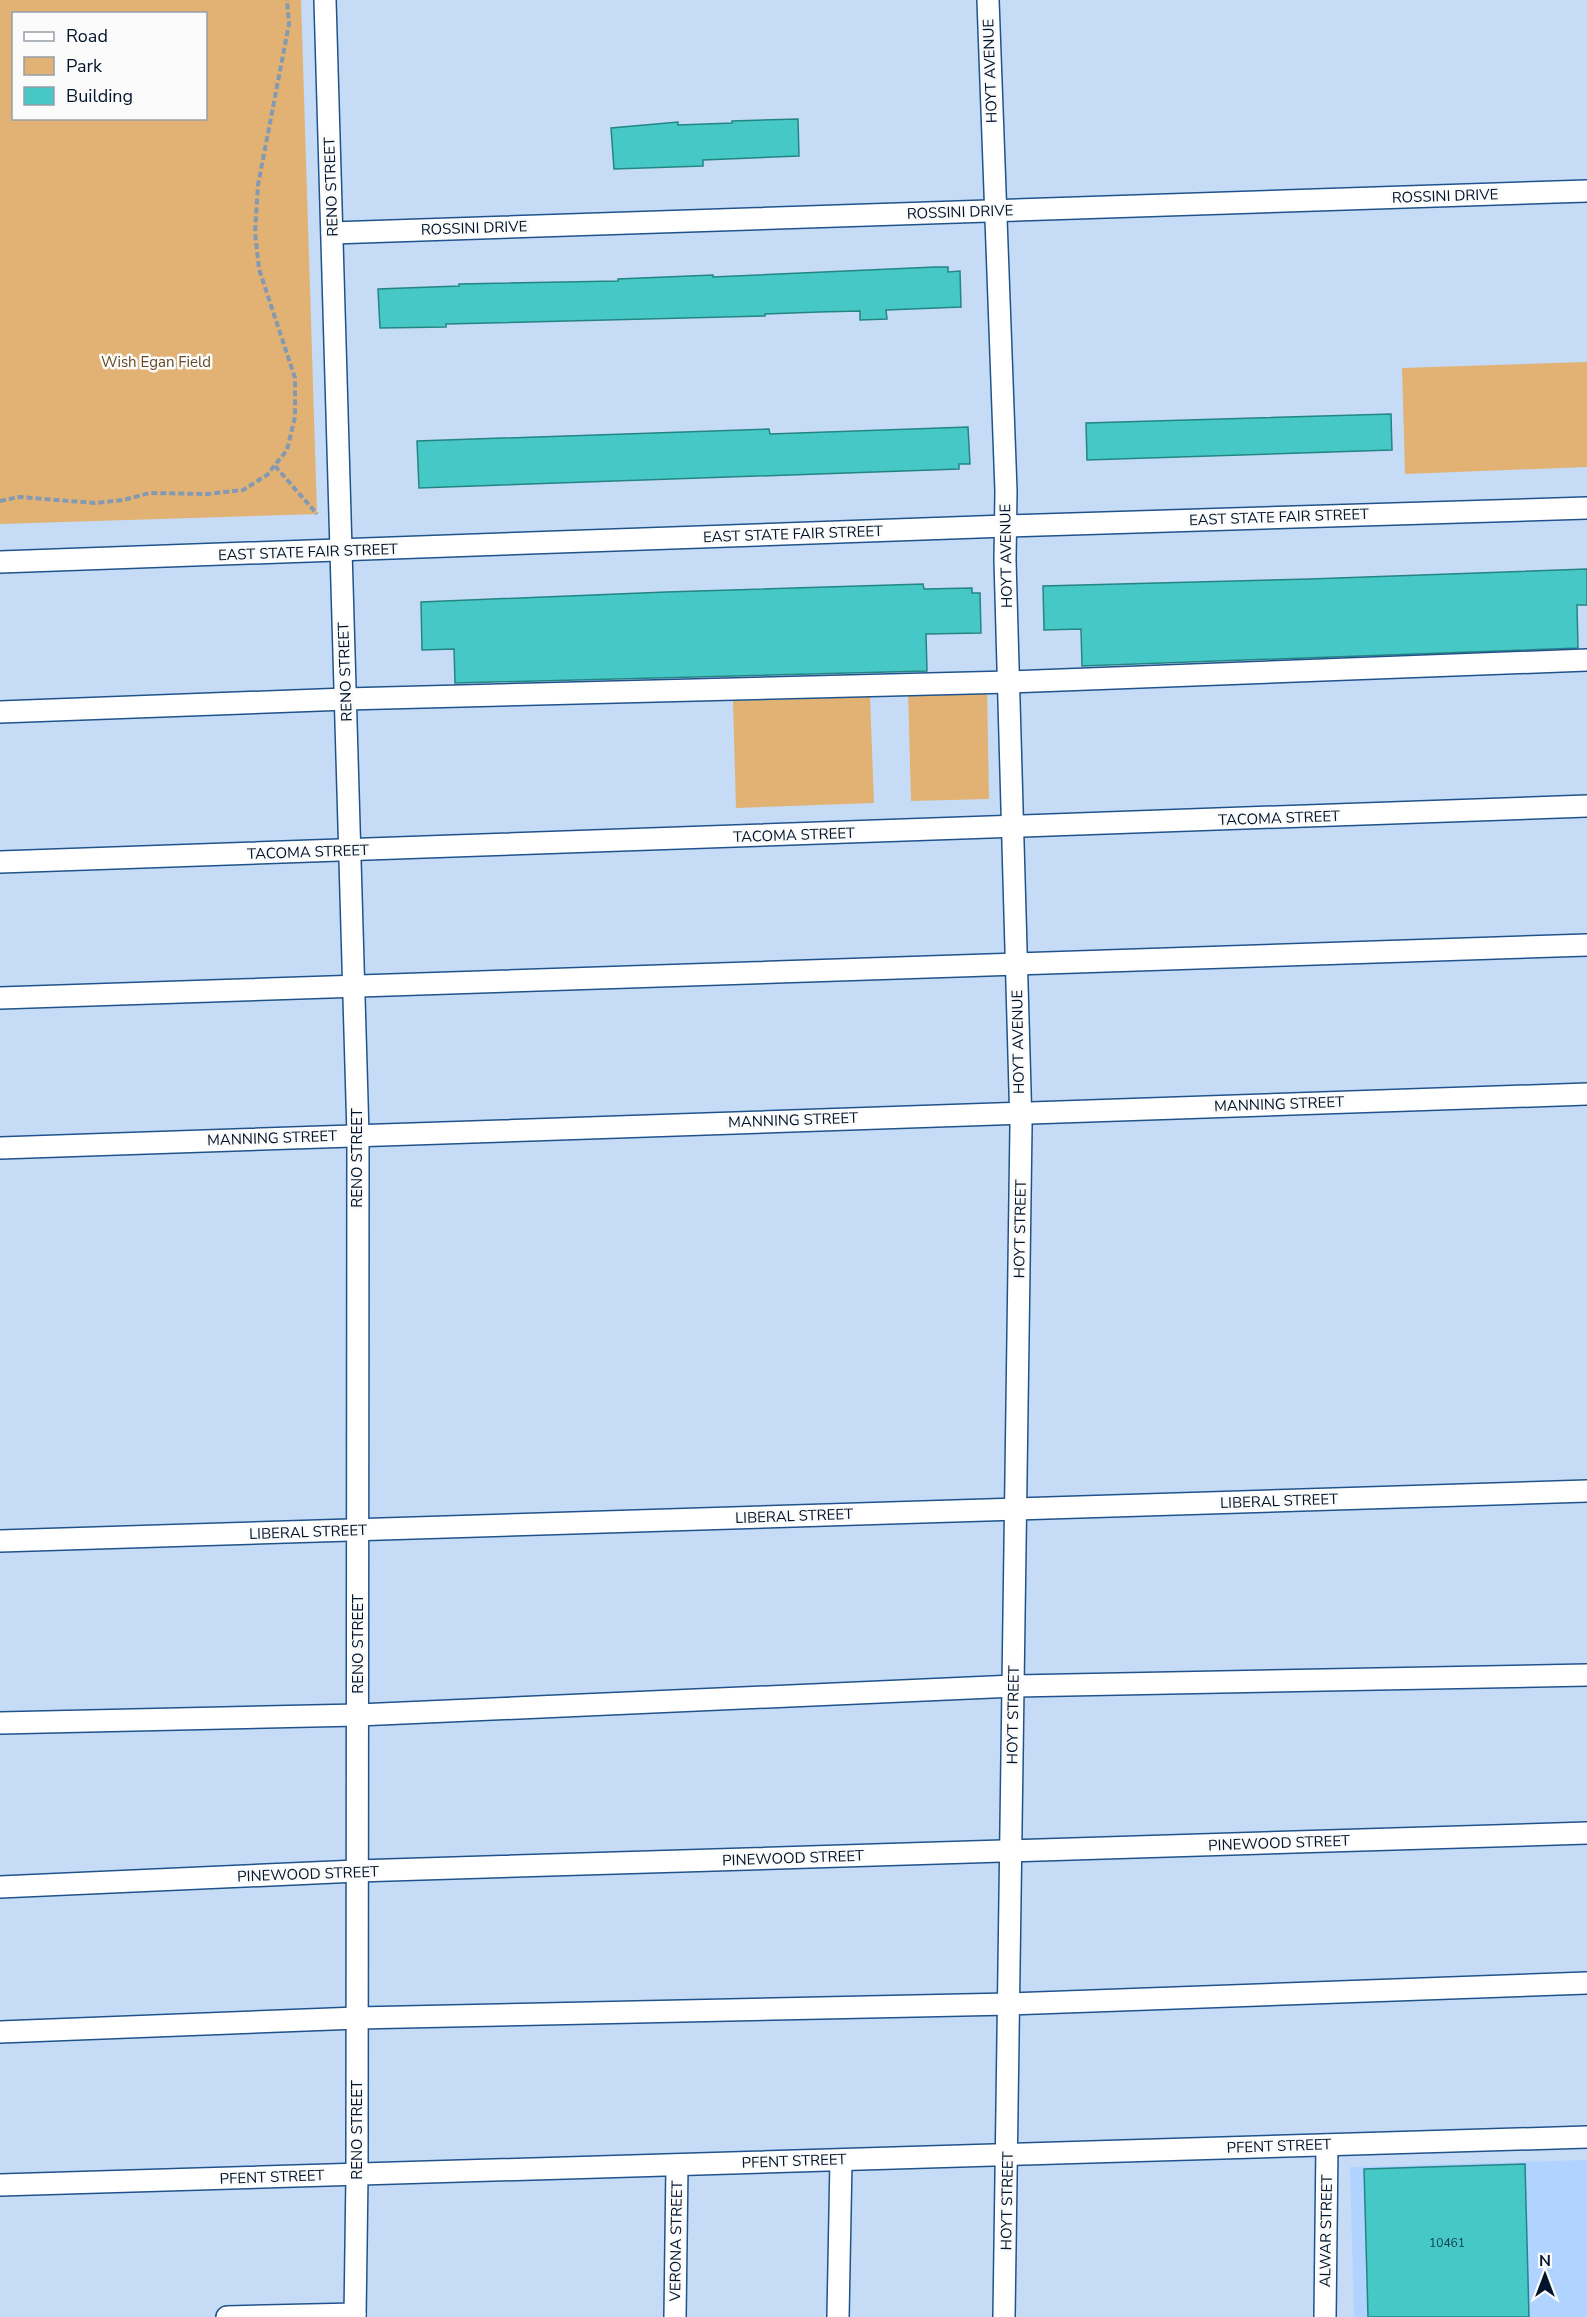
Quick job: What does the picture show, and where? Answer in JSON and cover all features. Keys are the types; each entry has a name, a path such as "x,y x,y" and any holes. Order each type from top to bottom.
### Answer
{"street":[{"name":"RENO STREET","path":"326,0 358,1135 355,2315"},
{"name":"HOYT AVENUE","path":"988,0 1006,526 1020,1113"},
{"name":"ROSSINI DRIVE","path":"332,233 1587,191"},
{"name":"EAST STATE FAIR STREET","path":"0,562 1587,508"},
{"path":"0,712 346,699 1009,682 1587,660"},
{"name":"TACOMA STREET","path":"0,862 1587,806"},
{"path":"0,998 1587,945"},
{"name":"MANNING STREET","path":"0,1148 1587,1094"},
{"name":"HOYT STREET","path":"1005,2317 1020,1113"},
{"name":"LIBERAL STREET","path":"0,1541 1587,1491"},
{"path":"0,1723 357,1714 1014,1686 1587,1675"},
{"name":"PINEWOOD STREET","path":"0,1887 357,1871 1587,1833"},
{"path":"0,2032 357,2018 1010,2004 1587,1983"},
{"name":"PFENT STREET","path":"0,2185 1587,2137"},
{"name":"ALWAR STREET","path":"1325,2317 1327,2145"},
{"path":"838,2317 841,2160"},
{"name":"VERONA STREET","path":"675,2317 677,2165"},
{"path":"227,2317 355,2315"}],"path":[{"path":"0,501 19,497 95,503 123,500 150,493 208,494 243,490 267,475 287,450 295,417 295,378 259,269 255,232 258,185 289,24 287,0"},
{"path":"275,466 317,514"}],"shaded area":[{"path":"1587,2160 1587,2317 1354,2317 1350,2167"}],"green space":[{"name":"Wish Egan Field","path":"0,0 301,0 317,514 0,524"},
{"path":"1587,362 1587,467 1405,474 1402,368"},
{"path":"987,687 989,799 911,801 908,689"},
{"path":"870,697 874,803 736,808 733,701"}],"building":[{"path":"798,119 799,156 703,160 703,166 614,169 611,128 678,122 678,125"},
{"path":"948,267 948,272 960,271 961,307 886,310 887,319 860,320 860,311 380,328 378,289"},
{"path":"1391,414 1392,450 1087,460 1086,423"},
{"path":"968,427 970,464 959,464 959,469 419,488 417,441 769,429 770,434"},
{"path":"1587,569 1587,605 1577,605 1578,648 1082,666 1081,629 1044,630 1043,586"},
{"path":"923,584 924,589 972,588 972,593 980,593 981,633 926,634 927,671 455,683 454,649 422,650 421,602"},
{"path":"1525,2164 1529,2317 1368,2317 1364,2169"}]}
